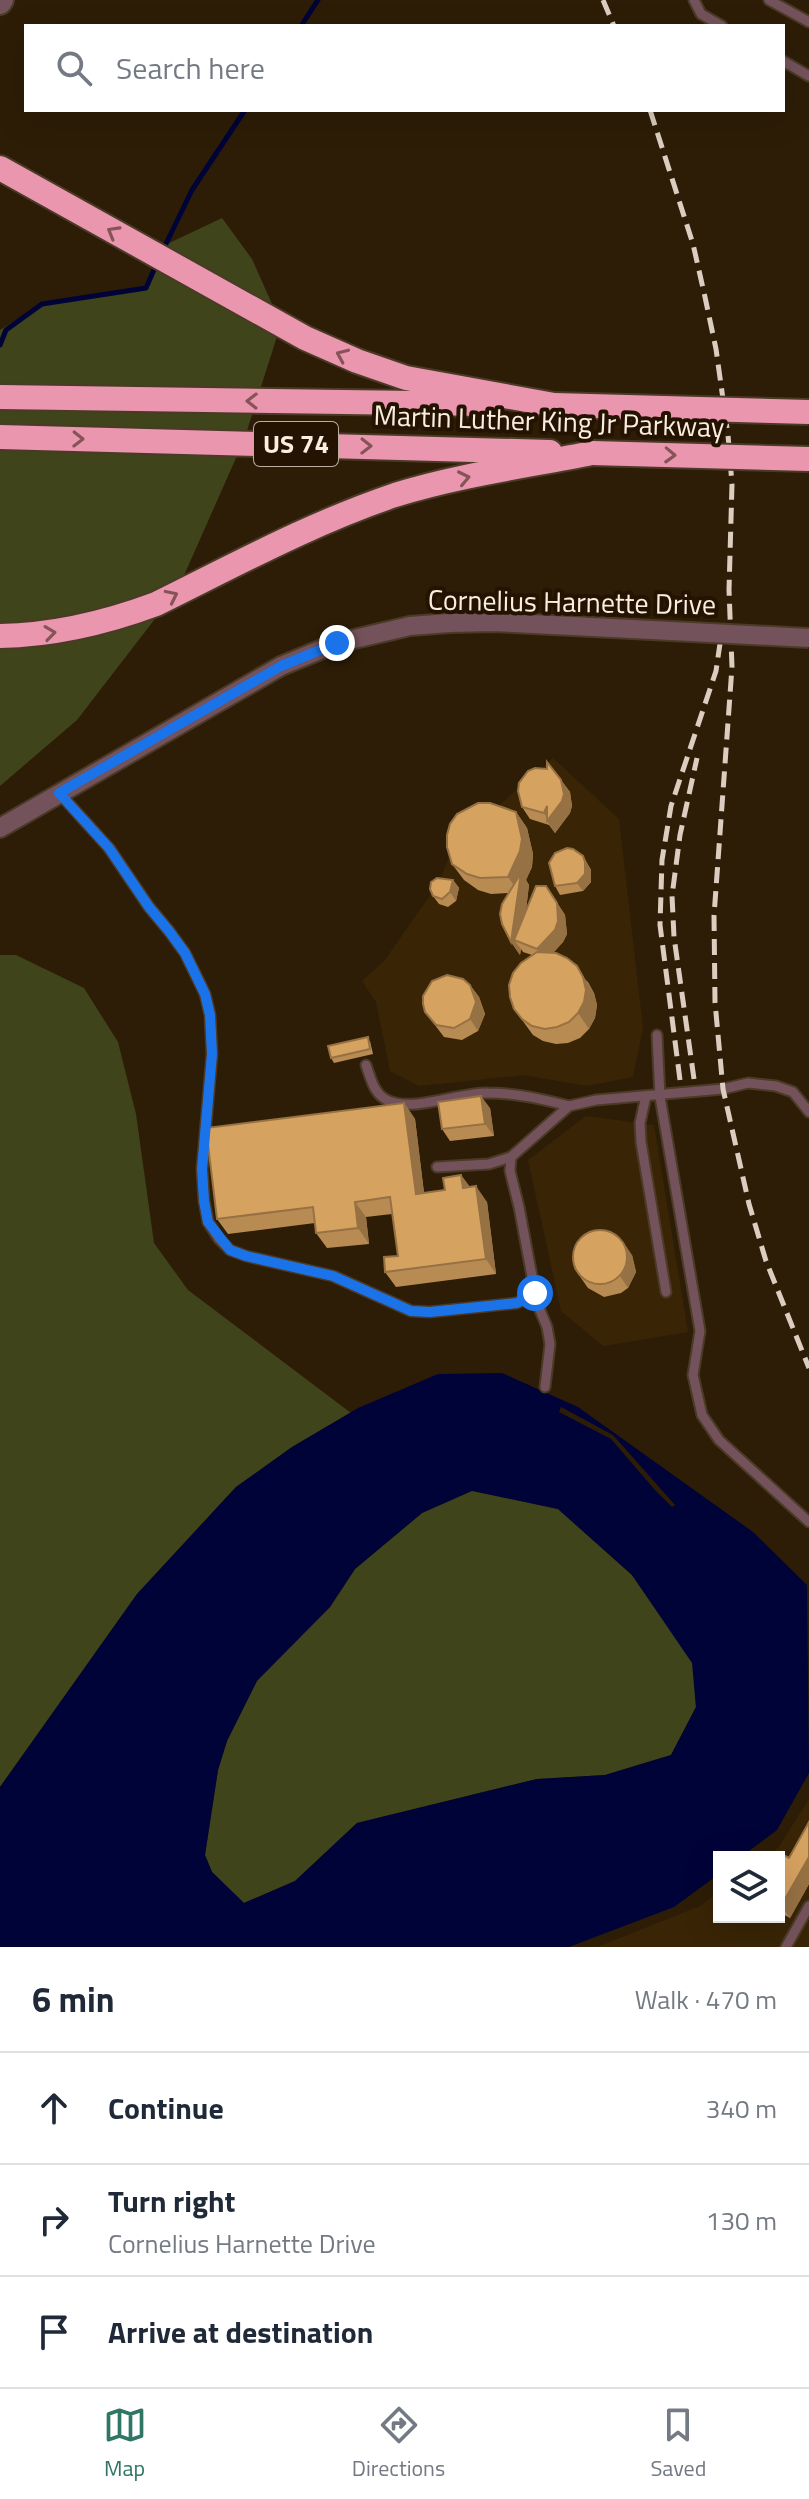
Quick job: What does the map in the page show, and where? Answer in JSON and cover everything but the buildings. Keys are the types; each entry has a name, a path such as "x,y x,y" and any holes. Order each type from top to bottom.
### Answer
{"highway":[{"path":"0,168 305,338 357,361 406,378 554,405"},
{"name":"Martin Luther King Jr Parkway","path":"0,397 809,412"},
{"name":"Martin Luther King Jr Parkway","path":"0,437 809,459"},
{"path":"0,636 71,630 129,614 156,604 321,524 399,494 439,483 592,453"}],"street":[{"name":"Cornelius Harnette Drive","path":"0,828 281,666 362,636 410,626 478,622 809,638"}],"lane":[{"path":"694,0 701,14 718,24"},
{"path":"769,0 809,22"},
{"path":"785,62 809,76"},
{"path":"59,793 109,848 185,953 205,994 210,1015 212,1054 202,1169 204,1201 208,1222 230,1250 333,1276 411,1311 430,1312 517,1303 535,1293"},
{"path":"657,1035 660,1094 700,1331 693,1375 702,1415 719,1440 809,1522"},
{"path":"366,1065 374,1088 386,1100 404,1104 486,1093 535,1097 569,1106 596,1100 723,1089 748,1083 776,1086 793,1092 809,1112"},
{"path":"646,1096 640,1123 641,1142 666,1292"},
{"path":"437,1167 489,1164 511,1157 569,1106"},
{"path":"511,1157 510,1171 535,1293 550,1344 545,1387"},
{"path":"786,1947 809,1906"}],"shaded area":[{"path":"553,758 619,819 643,1028 633,1077 587,1086 524,1075 419,1086 390,1071 376,1002 362,981 384,961 438,884 454,845"},
{"path":"586,1116 654,1125 688,1332 603,1346 561,1311 528,1160"},
{"path":"502,1373 578,1407 753,1532 807,1585 809,1773 777,1830 749,1851 713,1851 713,1878 674,1907 569,1947 0,1947 0,1787 137,1594 236,1487 292,1447 358,1408 438,1374","holes":["472,1491 558,1509 632,1575 692,1663 696,1707 671,1755 605,1775 537,1779 357,1823 295,1881 244,1903 212,1872 205,1855 218,1770 227,1741 257,1681 330,1607 355,1569 422,1513"]},
{"path":"809,1799 809,1947 597,1947 700,1906 713,1896 713,1923 785,1923 785,1851 774,1851"}],"green space":[{"path":"222,218 252,259 281,324 244,440 178,589 77,720 0,786 0,330 42,304 145,288 165,245"},
{"path":"0,955 16,955 84,988 118,1042 136,1114 154,1243 188,1290 351,1413 292,1447 236,1487 137,1594 0,1787"},
{"path":"472,1490 558,1509 632,1575 693,1663 696,1707 671,1755 605,1775 537,1779 357,1823 295,1881 244,1903 212,1872 205,1855 218,1770 227,1741 257,1680 330,1607 355,1569 422,1513"}],"pier":[{"path":"561,1407 613,1435 675,1505 672,1507 655,1490 611,1439 559,1412"}],"waterway":[{"path":"302,24 318,0"},
{"path":"163,250 192,190 244,112"},
{"path":"0,345 6,330 42,304 146,288 157,263"}],"railway":[{"path":"603,0 613,24"},
{"path":"651,112 693,244 705,297 716,349 732,484 729,590 732,667 714,916 715,1002 723,1089 749,1204 766,1261 809,1368"},
{"path":"680,1080 660,925 662,860 671,806 716,671 722,630"},
{"path":"694,1079 674,937 672,896 680,835 697,758"}],"route":[{"path":"337,643 281,666 59,793 109,848 185,953 205,994 210,1015 212,1054 202,1169 208,1222 219,1239 230,1250 246,1256 333,1276 411,1311 430,1312 517,1303 535,1293"}]}
